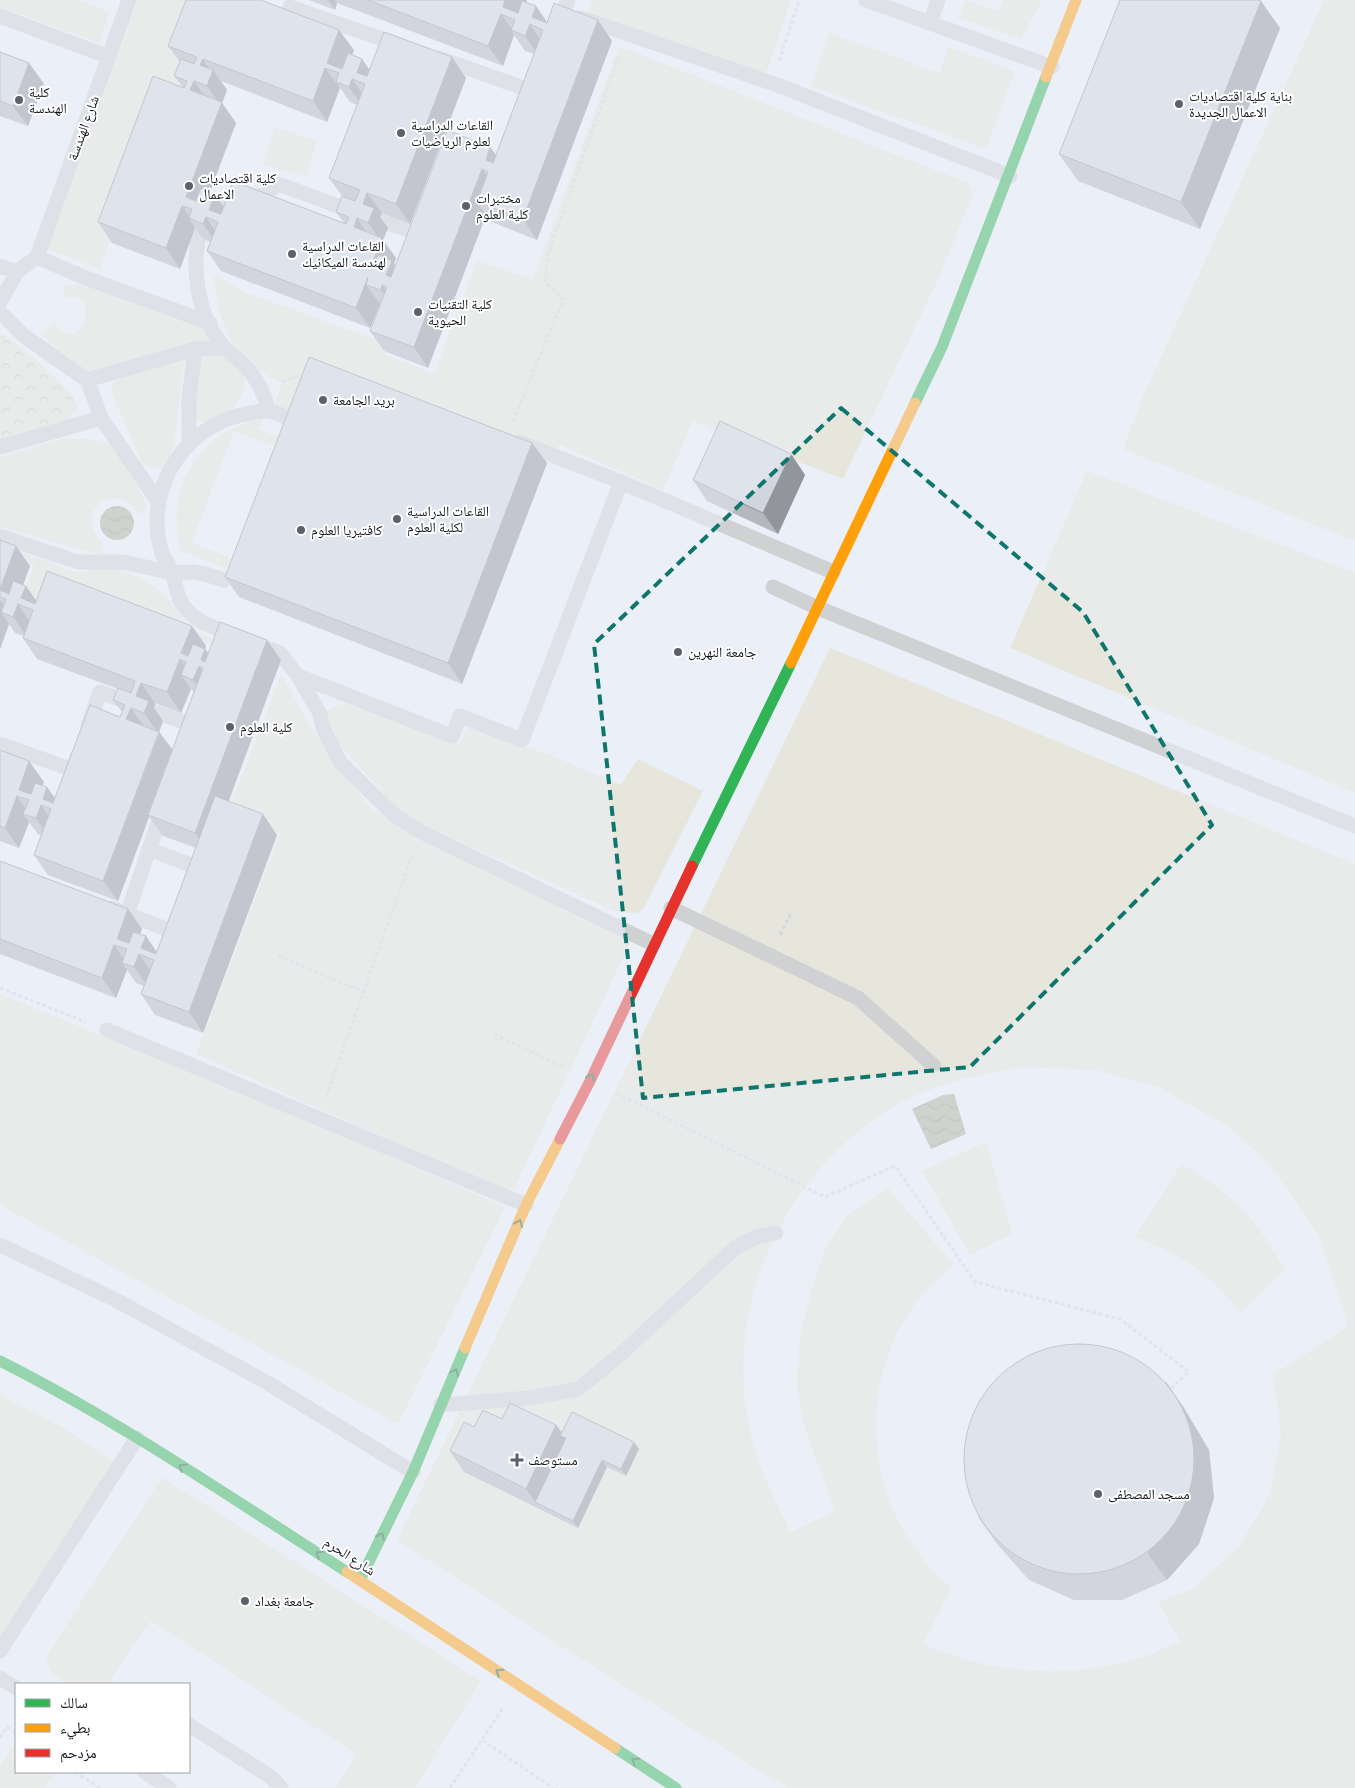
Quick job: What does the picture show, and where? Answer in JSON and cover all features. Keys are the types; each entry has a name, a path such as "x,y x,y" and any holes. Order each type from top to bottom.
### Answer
{"street":[{"path":"360,1580 413,1472 526,1205 590,1081 670,908 818,608 833,572 942,347 1052,68 1076,0"},
{"name":"شارع الحرم","path":"0,1361 48,1385 137,1438 360,1580 676,1788"}],"lane":[{"name":"شارع الهندسة","path":"37,257 129,0"},
{"path":"866,0 1052,68"},
{"path":"930,23 938,0"},
{"path":"290,6 410,48"},
{"path":"552,40 565,6 627,34 772,84 1010,176"},
{"path":"0,16 109,57"},
{"path":"385,59 391,42"},
{"path":"429,55 532,91"},
{"path":"524,109 539,73"},
{"path":"269,411 258,382 243,363 224,348 203,308 196,274 198,239 211,204 264,195 278,184 337,200 375,219 416,234"},
{"path":"410,251 428,207"},
{"path":"0,302 17,272 37,257 86,278 210,323"},
{"path":"0,266 17,272"},
{"path":"0,312 24,336 87,380 101,418 158,503"},
{"path":"87,380 195,349 224,348"},
{"path":"189,444 189,399 195,349"},
{"path":"294,420 269,411 237,416 220,422 189,444 170,470 158,503 159,539 164,557 173,573 174,588 189,613 201,621 280,653 298,676 320,714 324,728 340,762 393,814 421,832 653,944"},
{"path":"0,446 101,418"},
{"path":"506,437 621,482 833,572"},
{"path":"298,676 452,736 460,716 522,740 621,482"},
{"path":"0,536 78,562 100,560 123,562 173,573 192,572 224,580"},
{"path":"773,588 1355,826"},
{"path":"0,744 73,770 100,692 192,725 183,752"},
{"path":"127,914 167,796"},
{"path":"100,904 172,931 196,867 149,849"},
{"path":"670,908 858,998 934,1066"},
{"path":"108,1030 526,1205"},
{"path":"441,1405 529,1398 578,1389 622,1353 736,1247 756,1237 776,1233"},
{"path":"0,1244 114,1299 266,1382 413,1472"},
{"path":"0,1651 137,1438"},
{"path":"0,1678 15,1687"},
{"path":"190,1726 272,1777 281,1788"},
{"path":"146,1773 169,1788"}],"path":[{"path":"772,84 799,0"},
{"path":"506,437 563,300 545,281 548,254 627,34"},
{"path":"258,382 274,385 293,379 308,371"},
{"path":"318,1118 421,832"},
{"path":"278,956 364,992"},
{"path":"0,988 108,1030"},
{"path":"494,1034 534,1053"},
{"path":"590,1081 825,1197 895,1166 975,1282 1120,1319 1189,1372 1165,1394"},
{"path":"450,1788 518,1684"},
{"path":"0,1738 7,1727 15,1732"},
{"path":"482,1740 553,1788"},
{"path":"77,1773 100,1788"}],"highlighted area":[{"path":"841,408 1083,612 1212,825 970,1067 643,1098 594,644"}],"green space":[{"path":"0,0 78,0 110,12 99,43 0,7"},
{"path":"138,0 202,0 176,71 191,76 183,97 165,91 100,269 47,249"},
{"path":"592,0 791,0 766,75 587,13"},
{"path":"965,0 998,12 1003,0 1042,0 1021,40 959,18"},
{"path":"1324,0 1355,0 1355,541 1123,449 1142,399"},
{"path":"830,33 939,73 949,47 1015,71 986,149 811,86"},
{"path":"619,46 968,183 973,193 940,275 843,479 693,421 663,490 560,445 552,462 314,370 296,417 274,408 281,383 251,364 231,340 220,312 214,277 218,276 244,292 375,339 382,326 391,330 382,353 434,374 477,261 533,279"},
{"path":"274,127 317,141 306,177 263,164"},
{"path":"79,284 106,290 208,328 208,341 92,373 62,356 42,334 54,323 63,332 72,334 79,329 84,321 86,312 84,304 78,298 65,298 63,286"},
{"path":"0,334 6,336 28,352 53,375 78,403 77,410 62,426 0,441"},
{"path":"210,352 224,353 243,373 244,383 242,393 230,412 213,422 203,422 194,418 200,366 202,358"},
{"path":"181,358 184,363 174,446 165,467 153,469 142,463 112,393 112,385 117,379"},
{"path":"262,419 259,429 285,440 282,449 234,431 192,543 240,561 236,572 181,551 177,528 177,505 182,485 191,466 204,449 220,436 239,426"},
{"path":"61,439 93,440 106,442 111,445 128,465 148,509 138,515 129,504 119,499 109,499 100,504 94,512 91,521 94,532 103,543 101,555 0,527 0,457"},
{"path":"1087,471 1355,573 1355,793 1010,648"},
{"path":"0,544 73,571 81,572 98,568 128,572 153,585 163,594 173,604 188,629 229,644 204,660 210,644 61,589 55,604 24,593 34,565 0,552"},
{"path":"830,648 1355,864 1355,1788 787,1788 584,1661 397,1540","holes":["1022,1067 1096,1070 1160,1088 1226,1125 1268,1162 1318,1234 1348,1326 1273,1375 1281,1435 1270,1494 1239,1547 1192,1589 1158,1602 1180,1642 1133,1660 1080,1670 1053,1671 1000,1667 974,1662 923,1644 951,1588 923,1559 901,1525 886,1489 878,1450 876,1411 883,1372 896,1335 922,1295 954,1265 888,1188 847,1215 825,1250 810,1295 799,1342 797,1383 804,1426 835,1511 791,1532 774,1499 753,1442 744,1392 745,1341 754,1291 772,1243 797,1199 829,1159 867,1125 923,1092 993,1072"]},
{"path":"281,674 311,728 371,809 600,924 630,943 515,1187 505,1191 196,1054 280,833 228,812"},
{"path":"344,703 459,743 468,726 550,755 621,785 638,759 703,791 644,908 637,913 617,912 431,829 397,808 334,739 327,723 327,710"},
{"path":"0,994 291,1113 505,1207 398,1424 0,1205"},
{"path":"986,1142 1012,1234 970,1255 922,1171"},
{"path":"1181,1164 1215,1185 1242,1208 1264,1236 1285,1270 1241,1313 1218,1287 1194,1267 1167,1251 1135,1237"},
{"path":"0,1395 66,1429 116,1464 0,1640"},
{"path":"162,1477 481,1681 415,1788 336,1788 356,1754 151,1621 109,1683 65,1683 51,1672 45,1658"},
{"path":"15,1744 15,1773 55,1773 45,1788 0,1788 0,1766"}],"water":[{"path":"117,506 124,507 129,511 133,516 133,530 129,535 124,539 117,540 110,539 105,535 101,530 100,523 101,516 105,511 110,507"},
{"path":"954,1094 966,1134 931,1149 912,1109 943,1095"}],"building":[{"path":"186,0 261,0 339,30 327,63 342,69 348,53 362,59 357,73 367,76 384,32 452,57 396,204 367,193 363,204 374,208 368,223 357,218 354,227 382,238 370,269 372,269 378,255 386,258 392,261 386,275 391,277 447,130 490,147 486,160 493,163 543,30 530,24 525,36 511,30 515,20 501,14 488,46 368,0 505,0 503,7 518,13 522,1 536,6 532,17 547,23 554,3 598,20 523,219 477,202 488,172 482,169 414,347 370,331 387,287 382,285 381,290 366,285 368,277 356,308 207,251 218,222 206,217 203,224 189,218 192,209 182,206 166,248 98,222 153,76 184,88 187,81 174,76 181,59 194,64 197,57 168,46","holes":["203,59 313,101 325,68 339,73 336,82 349,87 352,79 365,84 329,178 360,190 355,201 342,196 336,212 349,217 346,224 233,181 221,214 209,210 215,194 200,189 196,201 186,197 222,102 190,90 194,81 207,86 213,70 200,65"]},
{"name":"بناية كلية اقتصاديات الاعمال الجديدة","path":"1120,0 1261,1 1181,202 1059,154"},
{"path":"0,52 29,63 13,106 0,101"},
{"name":"القاعات الدراسية لكلية العلوم","path":"309,357 532,443 448,663 225,577"},
{"path":"720,421 791,454 763,513 693,480"},
{"path":"0,540 16,546 0,589"},
{"name":"كلية العلوم","path":"47,571 192,626 181,653 188,656 193,644 205,649 201,660 205,662 220,622 267,640 195,833 148,815 203,668 199,666 193,680 181,675 186,662 180,659 167,692 141,683 136,696 149,701 144,713 131,708 126,719 159,732 103,881 34,855 51,809 41,805 36,818 23,814 29,800 17,796 5,828 0,826 0,750 29,761 19,790 31,794 35,783 47,787 43,799 53,803 90,705 120,717 125,705 113,700 118,688 131,693 135,681 23,638 33,610 18,604 13,617 1,612 6,599 0,597 0,590 9,594 13,581 26,586 21,598 35,604"},
{"path":"215,796 263,814 189,1012 141,994 154,960 139,954 134,967 122,963 127,949 114,945 102,978 0,939 0,861 128,909 117,939 129,943 133,932 146,936 141,948 156,954"},
{"path":"1079,1344 1101,1346 1123,1353 1143,1363 1168,1386 1175,1395 1189,1426 1194,1459 1192,1481 1185,1503 1175,1523 1152,1548 1143,1555 1112,1569 1079,1574 1057,1572 1035,1565 1015,1555 990,1532 983,1523 969,1492 964,1459 966,1437 973,1415 983,1395 1006,1370 1015,1363 1046,1349"},
{"path":"510,1403 556,1425 526,1489 450,1451 464,1422 474,1427 483,1410 502,1419"},
{"path":"572,1412 634,1442 621,1469 602,1460 573,1521 535,1502 566,1438 560,1436"}],"traffic: fast":[{"path":"915,403 942,347 1046,77"},
{"path":"692,866 791,663"},
{"path":"360,1580 413,1472 465,1348"},
{"path":"0,1361 133,1435 347,1572"},
{"path":"615,1748 676,1788"}],"traffic: slow":[{"path":"1046,77 1076,0"},
{"path":"791,663 915,403"},
{"path":"465,1348 526,1205 560,1139"},
{"path":"347,1572 615,1748"}],"traffic: jam":[{"path":"560,1139 590,1081 692,866"}],"place":[{"name":"كلية الهندسة","path":"19,100"},
{"name":"بناية كلية اقتصاديات الاعمال الجديدة","path":"1179,104"},
{"name":"القاعات الدراسية لعلوم الرياضيات","path":"401,133"},
{"name":"كلية اقتصاديات الاعمال","path":"189,186"},
{"name":"مختبرات كلية العلوم","path":"466,206"},
{"name":"القاعات الدراسية لهندسة الميكانيك","path":"292,254"},
{"name":"كلية التقنيات الحيوية","path":"418,312"},
{"name":"بريد الجامعة","path":"323,400"},
{"name":"القاعات الدراسية لكلية العلوم","path":"397,519"},
{"name":"كافتيريا العلوم","path":"301,530"},
{"name":"جامعة النهرين","path":"678,652"},
{"name":"كلية العلوم","path":"230,727"},
{"name":"مستوصف","path":"517,1460"},
{"name":"مسجد المصطفى","path":"1098,1494"},
{"name":"جامعة بغداد","path":"245,1601"}]}
